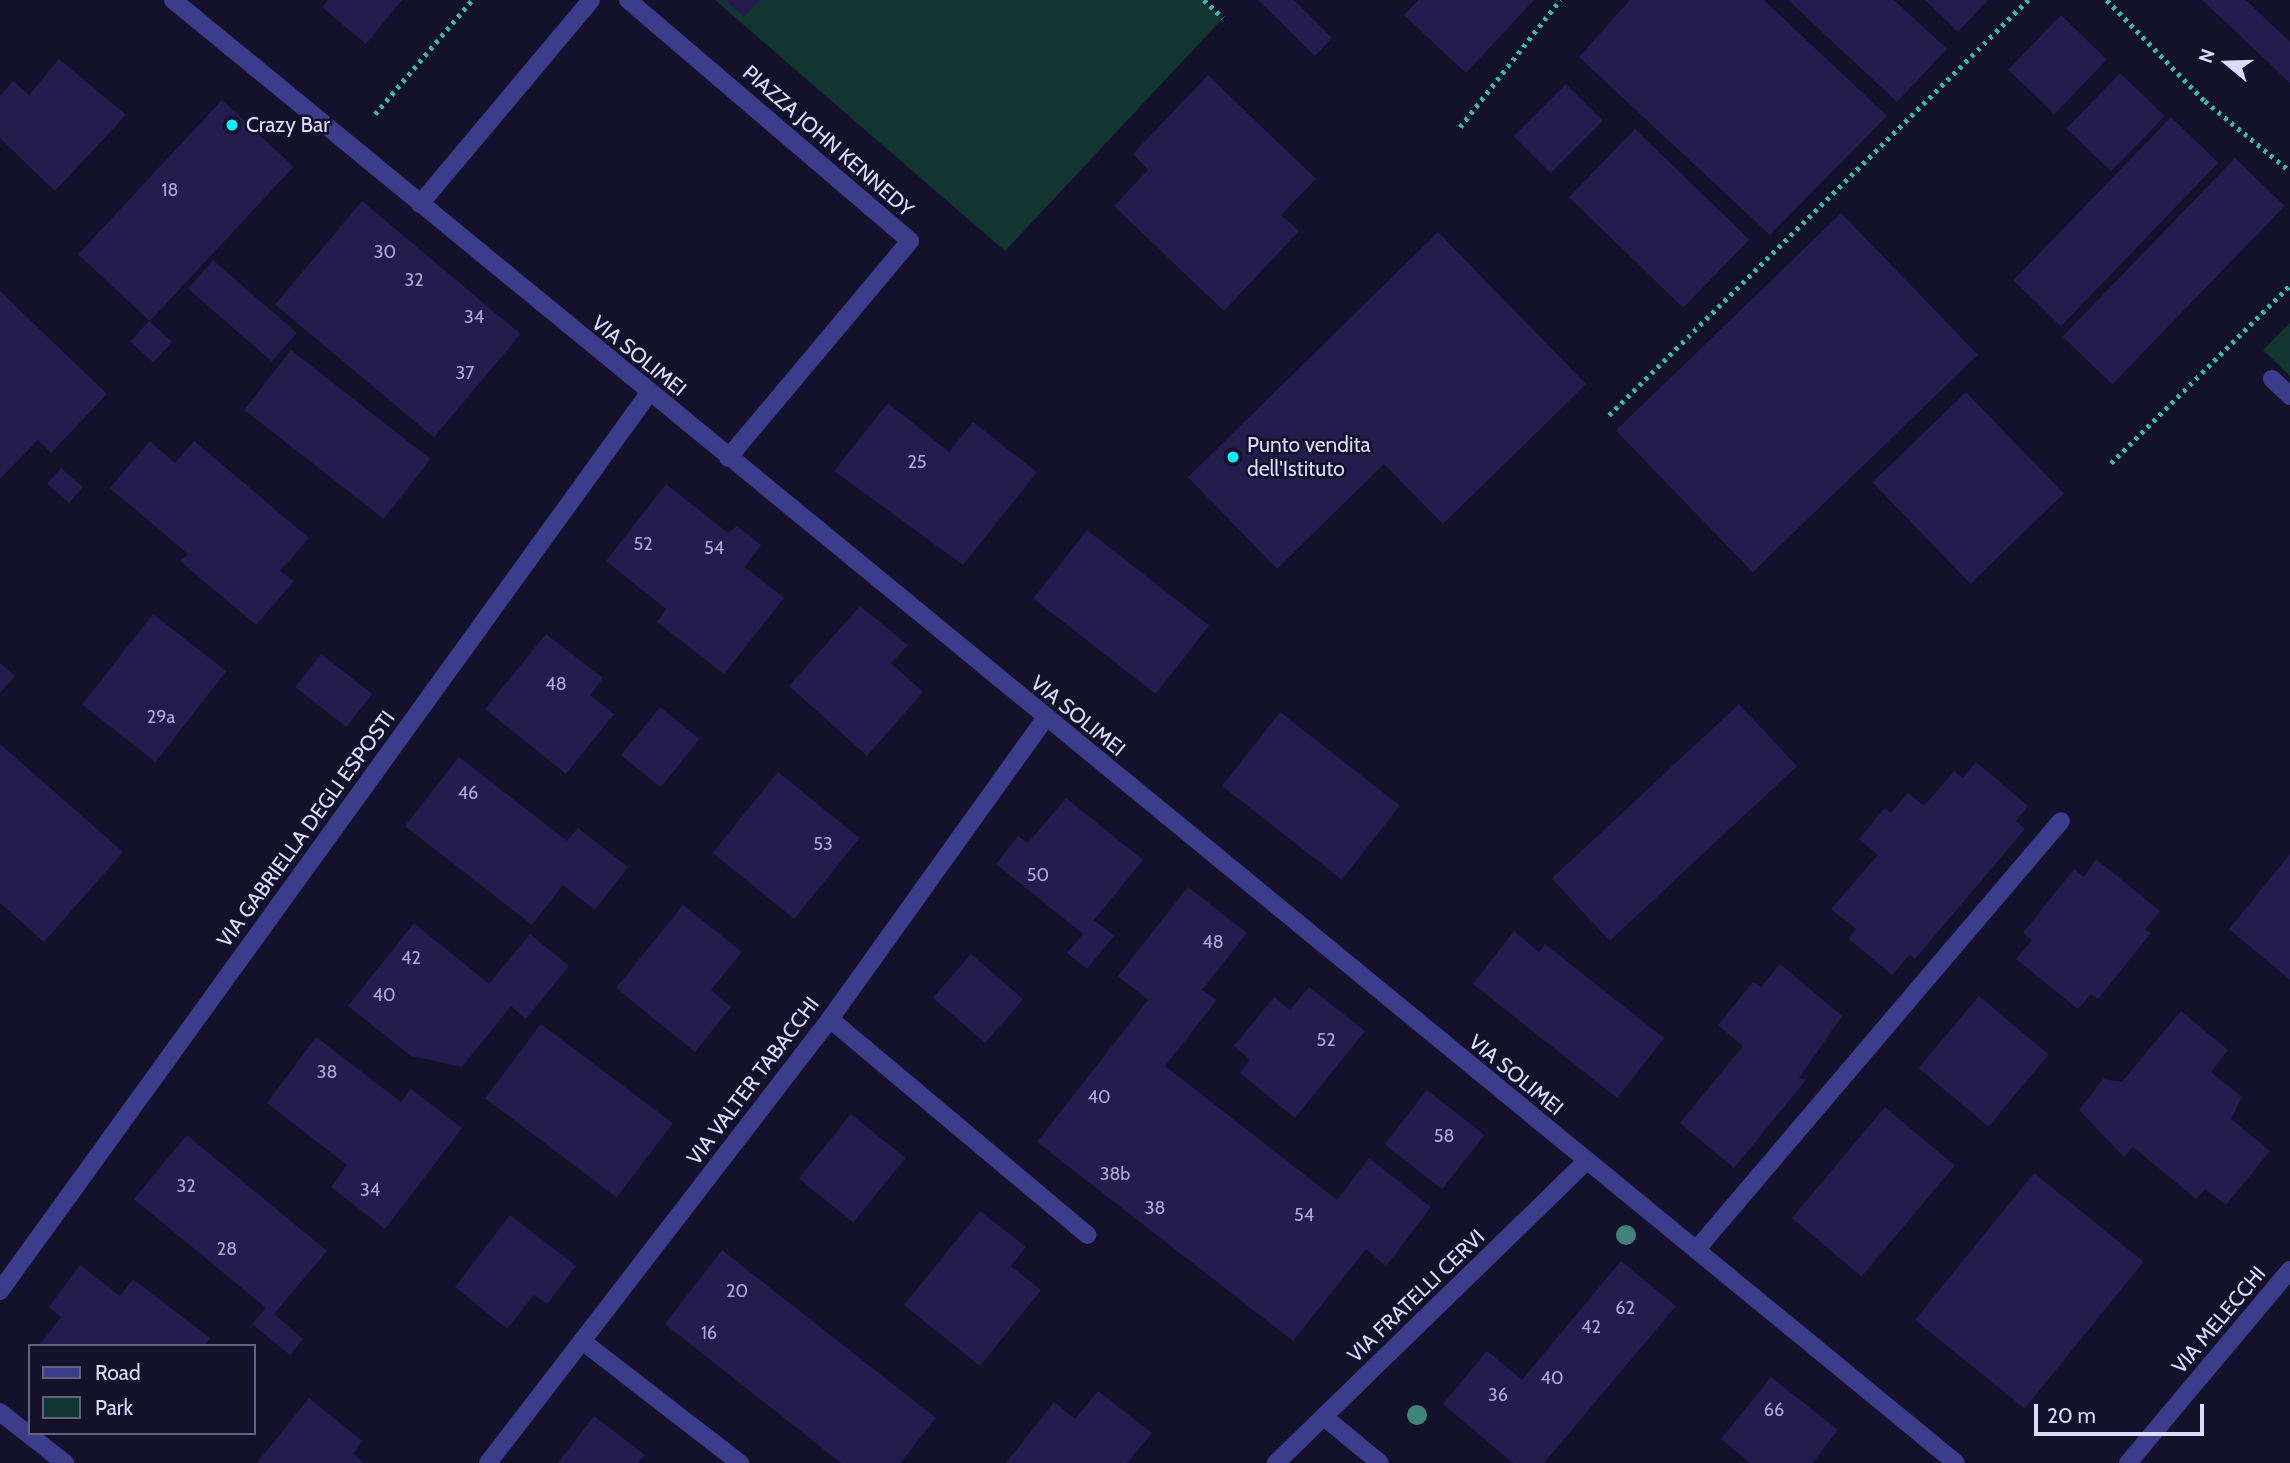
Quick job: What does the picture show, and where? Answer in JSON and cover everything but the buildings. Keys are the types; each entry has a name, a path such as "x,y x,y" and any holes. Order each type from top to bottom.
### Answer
{"street":[{"name":"VIA SOLIMEI","path":"173,0 1045,719 1956,1463"},
{"path":"420,204 591,0"},
{"name":"PIAZZA JOHN KENNEDY","path":"628,0 910,241 728,458"},
{"path":"2272,379 2290,396"},
{"name":"VIA GABRIELLA DEGLI ESPOSTI","path":"0,1291 649,393"},
{"name":"VIA VALTER TABACCHI","path":"488,1463 830,1019 1045,719"},
{"path":"1696,1250 2061,821"},
{"path":"830,1019 1087,1235"},
{"name":"VIA FRATELLI CERVI","path":"1276,1463 1587,1162"},
{"name":"VIA MELECCHI","path":"2128,1463 2290,1270"},
{"path":"582,1341 740,1463"},
{"path":"0,1412 28,1434"},
{"path":"1324,1417 1380,1463"},
{"path":"29,1435 65,1463"}],"path":[{"path":"349,145 472,0"},
{"path":"1204,0 1223,18"},
{"path":"1460,127 1559,0"},
{"path":"1609,415 2028,0"},
{"path":"2107,0 2204,101 2290,171"},
{"path":"2111,463 2290,285"}],"green space":[{"path":"715,0 1204,0 1223,18 1005,251"},
{"path":"2290,323 2290,376 2263,350"}],"place":[{"name":"Crazy Bar","path":"232,125"},
{"name":"Punto vendita dell'Istituto","path":"1233,457"}]}
